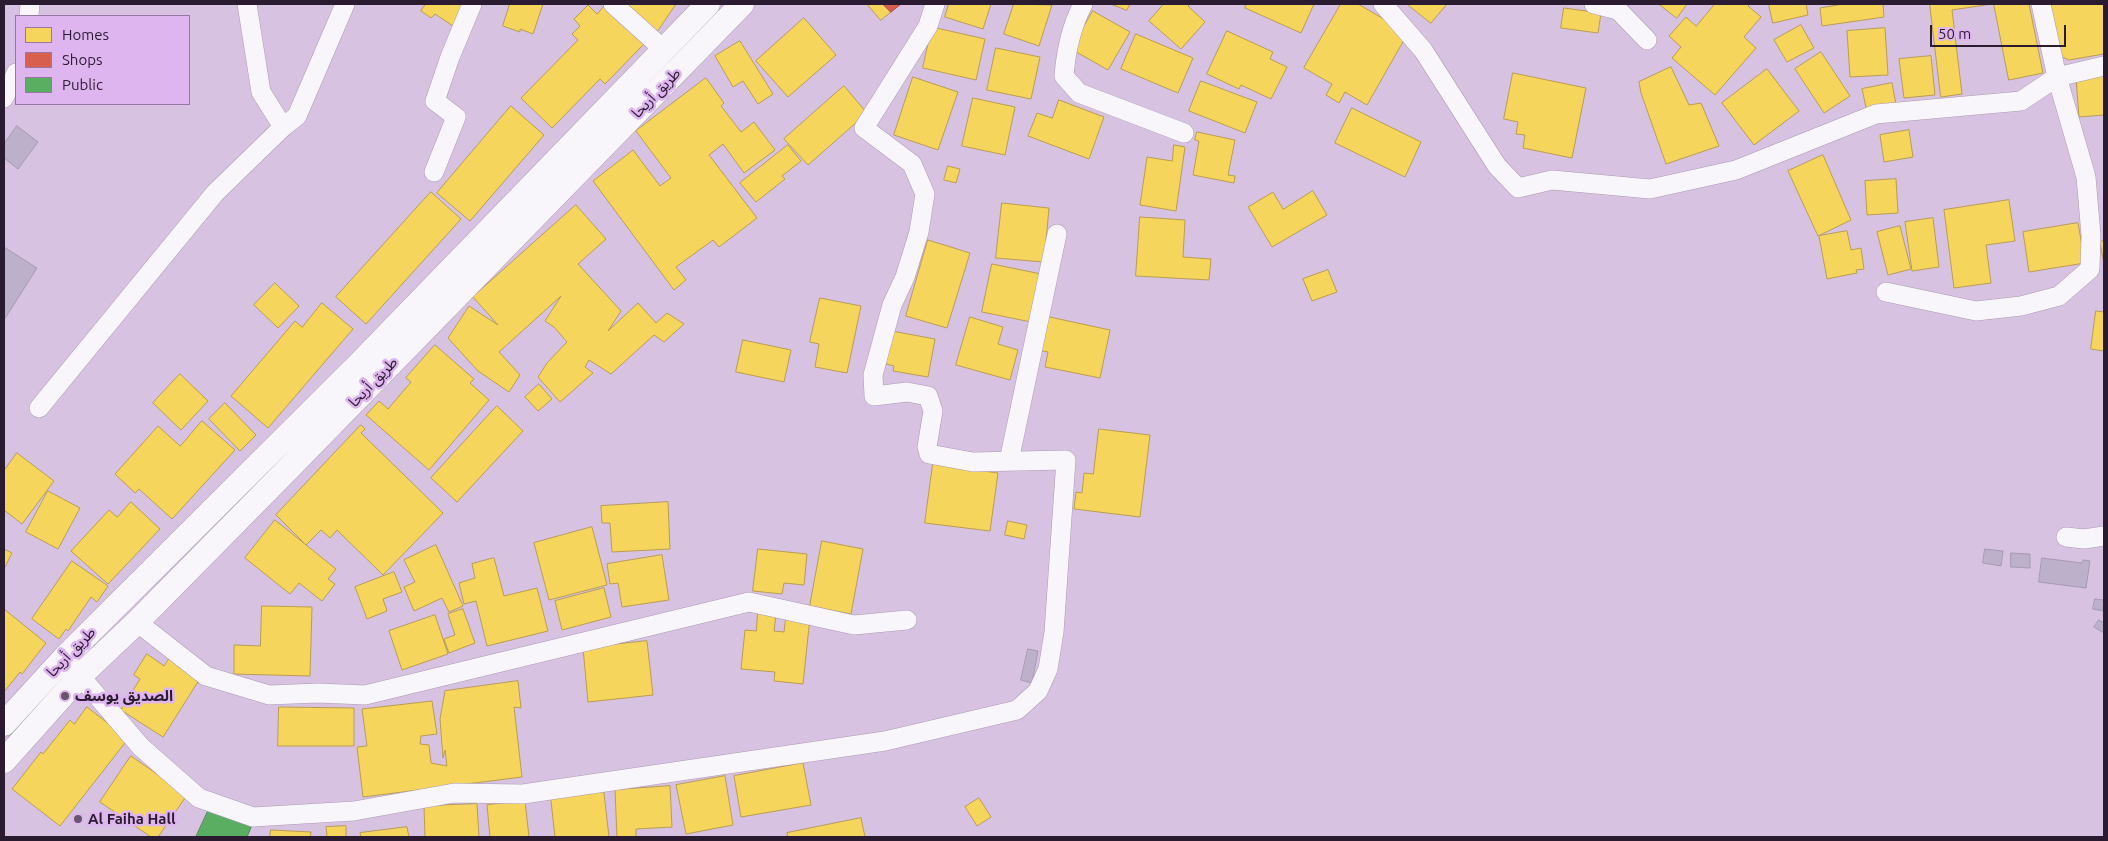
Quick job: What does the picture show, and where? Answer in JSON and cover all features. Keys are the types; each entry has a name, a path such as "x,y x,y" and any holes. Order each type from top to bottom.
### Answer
{"main road":[{"name":"طريق أريحا","path":"4,761 72,668 193,532 263,458 361,362 708,4"},
{"name":"طريق أريحا","path":"4,724 72,668 137,622 742,4"}],"street":[{"path":"246,4 261,92 282,127"},
{"path":"39,408 216,193 282,127 297,116 345,4"},
{"path":"434,172 456,117 435,100 472,4"},
{"path":"613,4 663,49"},
{"path":"72,668 141,747 198,798 253,817 354,811 454,793 523,794 885,741 1017,710 1038,691 1048,669 1054,632 1066,460 973,462 929,454 927,447 933,412 928,396 907,392 874,396 873,374 892,305 905,277 919,232 926,194 912,164 864,128 928,26 935,4"},
{"path":"1083,4 1076,17 1066,51 1064,76 1079,93 1184,133"},
{"path":"1383,4 1423,50 1497,166 1518,188 1552,180 1650,189 1736,170 1876,114 2021,101 2057,77 2104,66"},
{"path":"1594,4 1618,10 1647,40"},
{"path":"1886,292 1976,311 2021,306 2060,296 2090,270 2091,235 2086,177 2057,77 2041,4"},
{"path":"4,98 15,75"},
{"path":"1009,461 1057,234"},
{"path":"2066,537 2084,539 2104,536"},
{"path":"137,622 206,676 269,695 318,693 365,695 749,602 854,625 907,620"}],"building: Homes":[{"path":"426,4 468,4 453,26 435,14 431,18 421,11"},
{"path":"510,4 543,4 533,34 503,26"},
{"path":"606,4 645,43 605,84 600,79 552,128 521,98 578,40 572,34 580,26 574,19 588,5 597,14"},
{"path":"624,4 676,4 657,32"},
{"path":"867,4 883,4 891,12 881,20"},
{"path":"949,4 991,4 983,29 945,17"},
{"path":"1014,4 1052,5 1039,46 1004,34"},
{"path":"1111,4 1130,4 1127,10"},
{"path":"1164,4 1190,4 1188,6 1205,22 1181,49 1149,21"},
{"path":"1247,4 1314,4 1301,33 1245,8"},
{"path":"1341,4 1358,4 1408,33 1367,105 1345,92 1339,103 1326,95 1332,84 1304,68"},
{"path":"1407,4 1447,4 1431,23"},
{"path":"1659,4 1687,4 1677,18"},
{"path":"1715,4 1750,4 1748,6 1761,17 1744,37 1756,48 1715,95 1672,58 1681,47 1669,36 1686,17 1696,26"},
{"path":"1769,4 1806,4 1808,15 1773,23"},
{"path":"1837,4 1883,4 1884,17 1822,26 1820,8"},
{"path":"1930,4 1992,4 1952,10 1962,94 1941,97"},
{"path":"1994,4 2029,4 2043,73 2009,80"},
{"path":"2051,4 2104,4 2104,54 2069,60 2060,56"},
{"path":"1564,8 1601,13 1598,33 1561,28"},
{"path":"1093,11 1130,32 1108,70 1071,49"},
{"path":"804,18 836,55 788,97 756,61"},
{"path":"1801,25 1814,48 1787,62 1774,40"},
{"path":"932,27 985,39 976,80 923,68"},
{"path":"1885,28 1888,75 1850,77 1847,31"},
{"path":"1227,31 1273,52 1270,59 1287,67 1271,99 1241,85 1239,89 1207,74"},
{"path":"1136,34 1193,58 1178,93 1121,69"},
{"path":"740,41 773,94 758,104 743,81 733,87 715,56"},
{"path":"996,48 1040,57 1031,99 987,90"},
{"path":"1821,52 1850,96 1824,113 1795,69"},
{"path":"1931,56 1935,95 1904,98 1899,59"},
{"path":"1671,67 1689,105 1701,103 1719,146 1666,164 1641,93 1639,82"},
{"path":"1767,69 1799,111 1754,145 1722,103"},
{"path":"1513,73 1586,88 1572,158 1523,148 1525,135 1516,134 1518,122 1504,119"},
{"path":"2104,76 2104,115 2079,117 2076,78"},
{"path":"913,77 958,92 938,150 894,135"},
{"path":"706,78 724,103 721,106 741,132 754,122 775,150 744,173 723,144 709,155 757,218 719,247 713,240 676,267 686,280 674,290 593,181 633,150 660,186 671,178 636,131"},
{"path":"1201,81 1257,102 1245,133 1189,111"},
{"path":"1892,83 1897,110 1868,116 1862,89"},
{"path":"844,86 867,113 808,165 784,139"},
{"path":"973,98 1015,107 1005,155 962,146"},
{"path":"1059,100 1104,117 1089,159 1028,136 1037,113 1052,118"},
{"path":"511,106 544,135 470,221 437,193"},
{"path":"1352,108 1421,142 1405,177 1335,143"},
{"path":"1909,130 1913,157 1884,162 1880,135"},
{"path":"1197,132 1235,140 1228,175 1235,176 1234,183 1193,175 1199,141 1195,140"},
{"path":"788,145 801,161 782,176 785,179 756,202 740,183"},
{"path":"1174,145 1185,147 1176,211 1140,205 1147,157 1172,161"},
{"path":"1823,155 1851,220 1818,236 1788,171"},
{"path":"948,166 960,169 956,183 944,180"},
{"path":"1896,179 1898,213 1867,215 1865,181"},
{"path":"1313,191 1327,215 1272,247 1248,207 1273,192 1283,209"},
{"path":"431,192 461,219 366,324 336,297"},
{"path":"2009,200 2015,241 1986,245 1991,283 1954,288 1944,210"},
{"path":"1002,203 1049,208 1044,262 996,258"},
{"path":"576,205 606,239 578,264 621,311 608,331 638,303 656,323 667,313 684,324 664,342 654,335 611,374 589,360 585,367 593,373 560,402 538,377 547,363 567,342 554,327 545,321 561,296 499,352 520,375 509,392 478,371 448,338 469,306 498,325 473,297"},
{"path":"1140,217 1185,220 1183,257 1211,259 1209,280 1136,276"},
{"path":"1933,218 1939,267 1912,271 1905,222"},
{"path":"2078,223 2085,263 2029,272 2023,232"},
{"path":"1900,226 1911,269 1888,275 1877,232"},
{"path":"1847,231 1851,250 1861,248 1864,269 1856,270 1857,273 1827,279 1819,236"},
{"path":"928,240 970,253 947,328 906,316"},
{"path":"2100,241 2104,241 2104,263"},
{"path":"992,264 1041,274 1031,322 982,312"},
{"path":"1328,270 1337,292 1312,301 1303,279"},
{"path":"275,283 299,306 278,328 254,305"},
{"path":"820,298 861,306 847,373 815,367 819,344 810,342"},
{"path":"322,303 353,329 268,428 231,396 295,321 302,327"},
{"path":"2096,311 2104,312 2104,351 2091,349"},
{"path":"1045,316 1110,330 1100,378 1045,367 1048,352 1037,350"},
{"path":"970,317 1003,327 998,344 1018,350 1010,380 956,365"},
{"path":"892,331 935,339 928,377 893,371 894,366 886,364"},
{"path":"743,340 791,350 784,382 736,372"},
{"path":"435,345 474,379 470,383 489,400 429,470 366,415 379,401 388,409 411,382 406,378"},
{"path":"180,374 208,401 181,430 153,403"},
{"path":"539,384 552,399 538,411 525,397"},
{"path":"225,403 256,435 240,451 209,419"},
{"path":"497,406 523,431 457,502 431,478"},
{"path":"202,421 235,450 172,519 139,489 135,493 115,474 158,426 180,446"},
{"path":"361,425 365,429 361,433 443,513 383,575 337,530 330,538 321,530 306,545 276,515"},
{"path":"1099,429 1150,435 1140,517 1074,509 1076,492 1082,493 1084,473 1093,474"},
{"path":"17,453 54,481 22,524 4,510 4,471"},
{"path":"933,464 998,473 990,531 925,523"},
{"path":"48,491 80,508 58,549 26,532"},
{"path":"131,502 160,529 108,584 71,551 109,510 117,517"},
{"path":"668,502 670,549 612,552 610,523 602,523 601,506"},
{"path":"275,520 336,569 328,579 335,584 322,601 299,583 290,594 245,558"},
{"path":"1008,521 1027,525 1024,539 1005,535"},
{"path":"592,527 607,585 549,600 534,543"},
{"path":"822,541 863,549 851,614 810,606"},
{"path":"436,545 463,606 449,612 442,598 414,611 404,587 415,582 404,560"},
{"path":"4,549 12,553 4,569"},
{"path":"758,549 807,554 804,585 784,583 782,594 753,591"},
{"path":"662,555 669,600 622,607 618,583 610,584 607,564"},
{"path":"494,558 504,596 537,588 548,631 487,646 476,601 464,604 459,583 475,578 472,564"},
{"path":"72,561 108,586 97,602 91,597 68,631 66,629 59,639 32,619"},
{"path":"394,572 402,592 383,599 387,611 367,619 355,587"},
{"path":"604,588 611,617 562,630 555,601"},
{"path":"262,606 312,607 310,676 234,674 234,645 260,646"},
{"path":"4,609 46,643 22,674 20,672 4,692"},
{"path":"463,609 475,643 449,653 444,639 455,635 448,614"},
{"path":"758,613 776,615 774,631 784,632 786,615 810,617 803,684 774,681 775,672 741,669 745,630 756,631"},
{"path":"435,615 448,654 402,670 389,631"},
{"path":"647,641 653,695 588,702 583,648"},
{"path":"147,654 164,666 170,657 201,677 163,737 121,710 140,679 134,675"},
{"path":"518,681 521,708 514,707 522,777 363,797 357,747 367,746 362,709 432,701 437,734 421,736 420,744 429,745 431,763 447,766 445,750 443,758 440,719 445,691"},
{"path":"87,707 128,739 60,826 12,789 41,752 43,754 70,720 74,724"},
{"path":"279,707 354,708 354,746 278,746"},
{"path":"131,756 187,795 158,837 151,837 100,802"},
{"path":"803,763 811,805 741,817 734,776"},
{"path":"725,776 733,825 686,834 676,785"},
{"path":"603,785 609,837 555,837 550,792"},
{"path":"670,786 672,827 636,829 636,837 617,837 615,790"},
{"path":"979,798 991,817 977,826 965,807"},
{"path":"525,801 529,837 490,837 487,805"},
{"path":"477,804 479,837 425,837 424,806"},
{"path":"861,818 865,837 788,837 787,833"},
{"path":"346,826 346,837 327,837 326,827"},
{"path":"407,827 409,837 361,837 360,833"},
{"path":"271,830 311,832 310,837 270,837"}],"building: Shops":[{"path":"883,4 901,4 891,12"}],"building: Public":[{"path":"210,807 252,825 247,837 196,837"}],"building: Other":[{"path":"17,126 38,142 18,169 4,158 4,144"},
{"path":"4,247 37,268 4,320"},
{"path":"1985,549 2003,551 2001,566 1983,563"},
{"path":"2011,553 2030,554 2030,568 2011,567"},
{"path":"2042,558 2082,563 2083,560 2090,561 2086,588 2039,582"},
{"path":"2095,599 2104,600 2103,611 2093,609"},
{"path":"2099,620 2104,623 2104,633 2094,627"},
{"path":"1028,649 1038,651 1032,683 1021,680"}],"place":[{"name":"الصديق يوسف","path":"65,696"},
{"name":"Al Faiha Hall","path":"78,819"}]}
